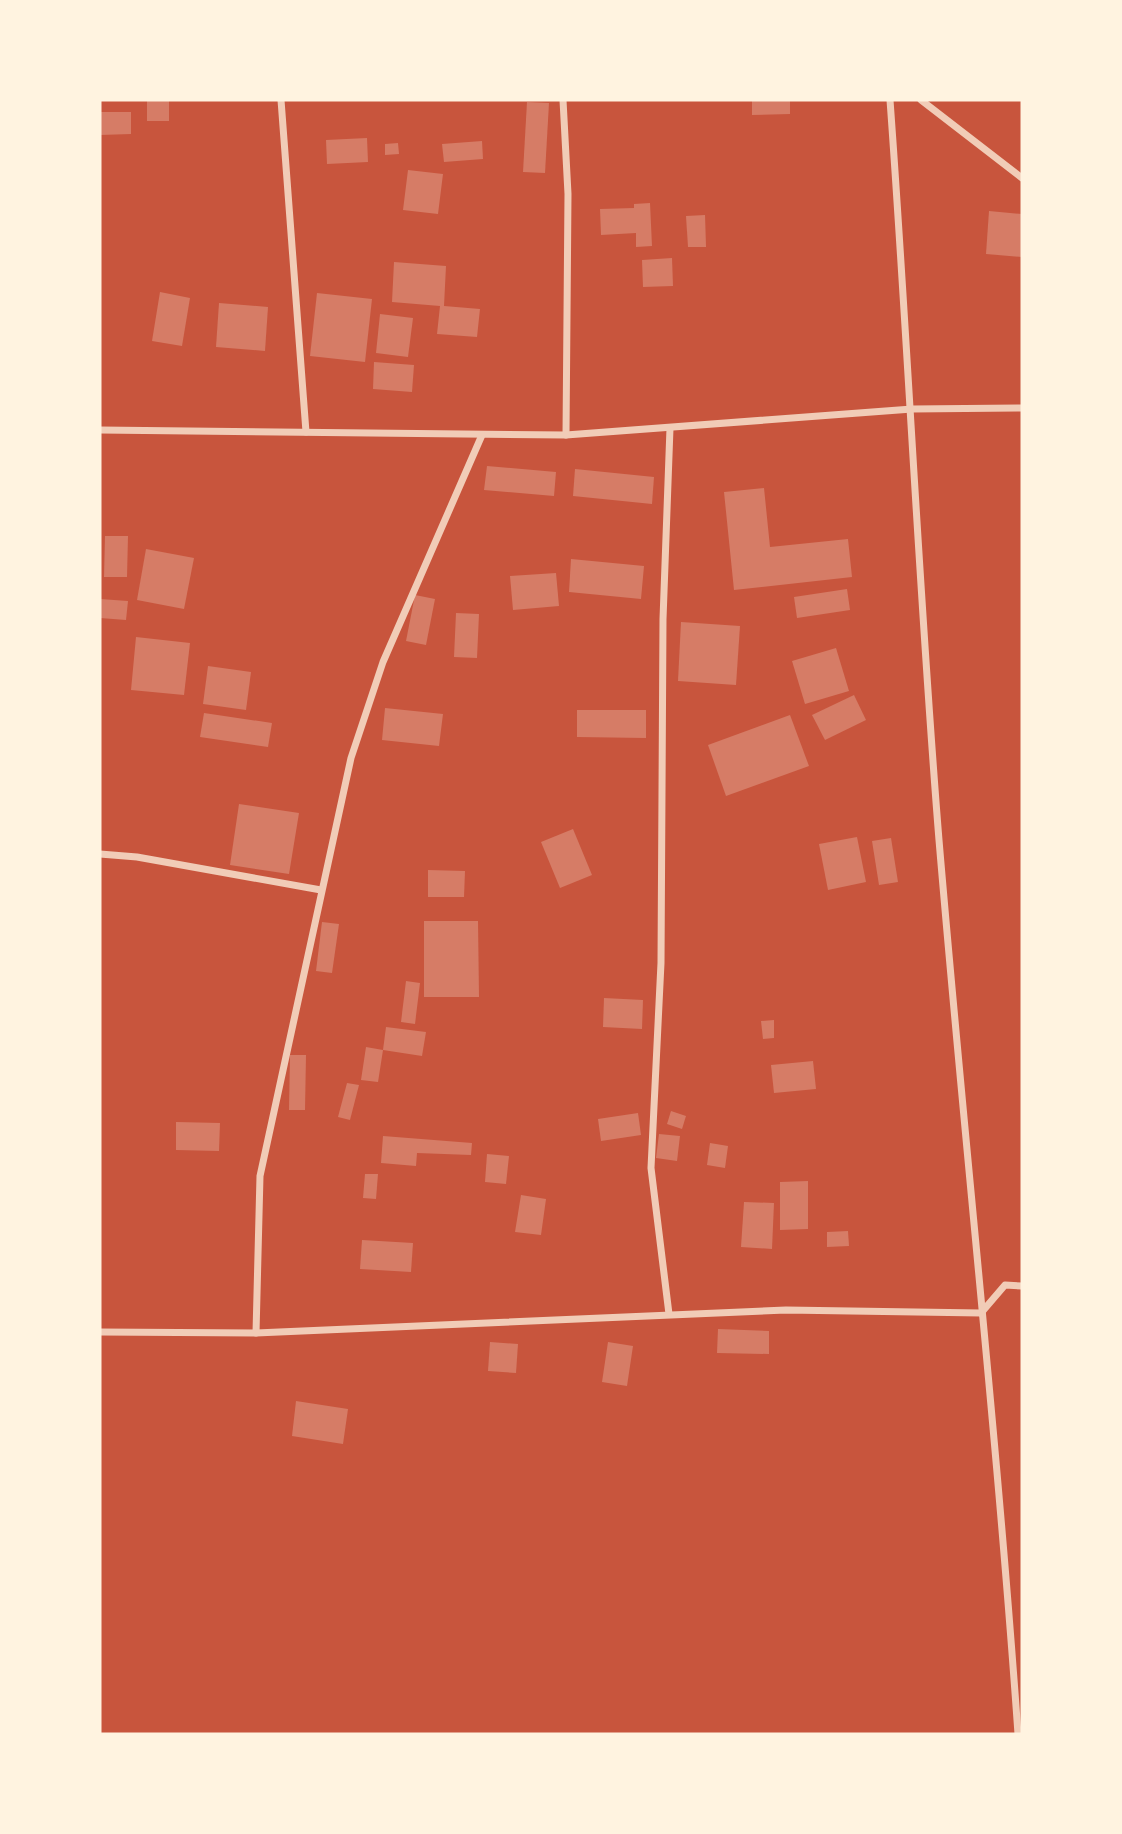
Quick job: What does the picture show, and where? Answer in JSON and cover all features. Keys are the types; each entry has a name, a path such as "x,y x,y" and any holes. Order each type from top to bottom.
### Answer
{"street":[{"path":"281,100 306,432"},
{"path":"563,100 568,194 566,435"},
{"path":"890,100 912,409 926,675 981,1313 1001,1496 1018,1734"},
{"path":"921,100 1022,178"},
{"path":"100,430 566,435 912,409 1022,408"},
{"path":"669,1314 651,1168 661,963 663,619 670,428"},
{"path":"256,1333 260,1176 351,758 383,662 482,435"},
{"path":"100,854 137,857 321,890"},
{"path":"100,1332 256,1333 786,1310 981,1313 1006,1285 1022,1286"}],"building":[{"path":"147,100 169,100 169,121 147,121"},
{"path":"752,100 790,100 790,114 752,115"},
{"path":"527,102 549,103 545,173 523,172"},
{"path":"100,112 131,112 131,134 100,135"},
{"path":"367,138 368,162 327,164 326,140"},
{"path":"482,141 483,159 444,162 442,144"},
{"path":"398,143 399,154 385,155 385,144"},
{"path":"408,170 443,174 438,214 403,210"},
{"path":"650,203 652,246 636,247 636,233 601,235 600,209 634,208 634,204"},
{"path":"989,211 1022,214 1022,257 986,254"},
{"path":"705,215 706,247 688,247 686,216"},
{"path":"672,258 673,286 643,287 642,260"},
{"path":"394,262 446,266 444,306 480,309 477,337 437,334 440,306 392,302"},
{"path":"160,292 190,298 182,346 152,341"},
{"path":"317,293 372,299 365,362 310,356"},
{"path":"219,303 268,307 265,351 216,347"},
{"path":"380,314 413,318 408,357 376,353"},
{"path":"374,362 414,365 412,392 373,389"},
{"path":"487,466 556,472 554,496 484,490"},
{"path":"575,469 654,477 652,504 573,496"},
{"path":"764,488 770,547 848,539 852,577 734,590 724,492"},
{"path":"105,536 128,536 127,577 104,577"},
{"path":"146,549 194,558 184,609 137,600"},
{"path":"571,559 644,566 641,599 569,592"},
{"path":"556,573 559,606 513,610 510,576"},
{"path":"847,589 850,610 797,618 794,597"},
{"path":"415,595 435,599 426,645 406,641"},
{"path":"100,599 128,601 126,620 100,618"},
{"path":"456,613 479,614 477,658 454,657"},
{"path":"681,622 740,626 736,685 678,681"},
{"path":"136,637 190,643 184,695 131,690"},
{"path":"836,648 849,691 805,704 792,661"},
{"path":"208,666 251,672 246,710 203,704"},
{"path":"854,695 866,720 825,740 812,715"},
{"path":"385,708 443,714 439,746 382,740"},
{"path":"577,710 646,710 646,738 577,737"},
{"path":"204,713 272,723 268,747 200,737"},
{"path":"790,715 809,766 726,796 708,745"},
{"path":"239,804 299,813 289,874 230,865"},
{"path":"573,829 592,875 560,888 541,842"},
{"path":"857,837 866,882 828,890 819,844"},
{"path":"891,838 898,882 879,885 872,841"},
{"path":"428,870 465,871 464,897 428,897"},
{"path":"424,921 478,921 479,997 424,997"},
{"path":"322,922 339,924 332,973 316,971"},
{"path":"406,981 420,983 415,1024 401,1022"},
{"path":"604,998 643,1000 642,1029 603,1027"},
{"path":"774,1020 774,1038 763,1039 761,1021"},
{"path":"386,1027 426,1032 422,1056 383,1050"},
{"path":"366,1047 383,1050 378,1082 361,1080"},
{"path":"290,1055 306,1055 305,1110 289,1110"},
{"path":"813,1061 816,1089 774,1093 771,1065"},
{"path":"347,1083 359,1085 350,1120 338,1117"},
{"path":"671,1111 686,1116 682,1129 667,1124"},
{"path":"638,1113 641,1135 601,1141 598,1119"},
{"path":"176,1122 220,1123 219,1151 176,1150"},
{"path":"659,1134 680,1136 677,1161 656,1158"},
{"path":"383,1136 472,1143 471,1155 417,1153 416,1166 381,1163"},
{"path":"710,1143 728,1146 725,1168 707,1165"},
{"path":"487,1154 509,1156 506,1184 485,1182"},
{"path":"365,1174 378,1174 376,1199 363,1198"},
{"path":"808,1181 808,1229 780,1230 780,1182"},
{"path":"521,1195 546,1199 541,1235 515,1232"},
{"path":"744,1202 774,1203 772,1249 741,1247"},
{"path":"848,1231 849,1246 827,1247 827,1232"},
{"path":"362,1240 413,1243 411,1272 360,1269"},
{"path":"718,1329 769,1331 769,1354 717,1353"},
{"path":"490,1342 518,1344 516,1373 488,1371"},
{"path":"608,1342 633,1346 627,1386 602,1382"},
{"path":"296,1401 348,1409 343,1444 292,1436"}]}
